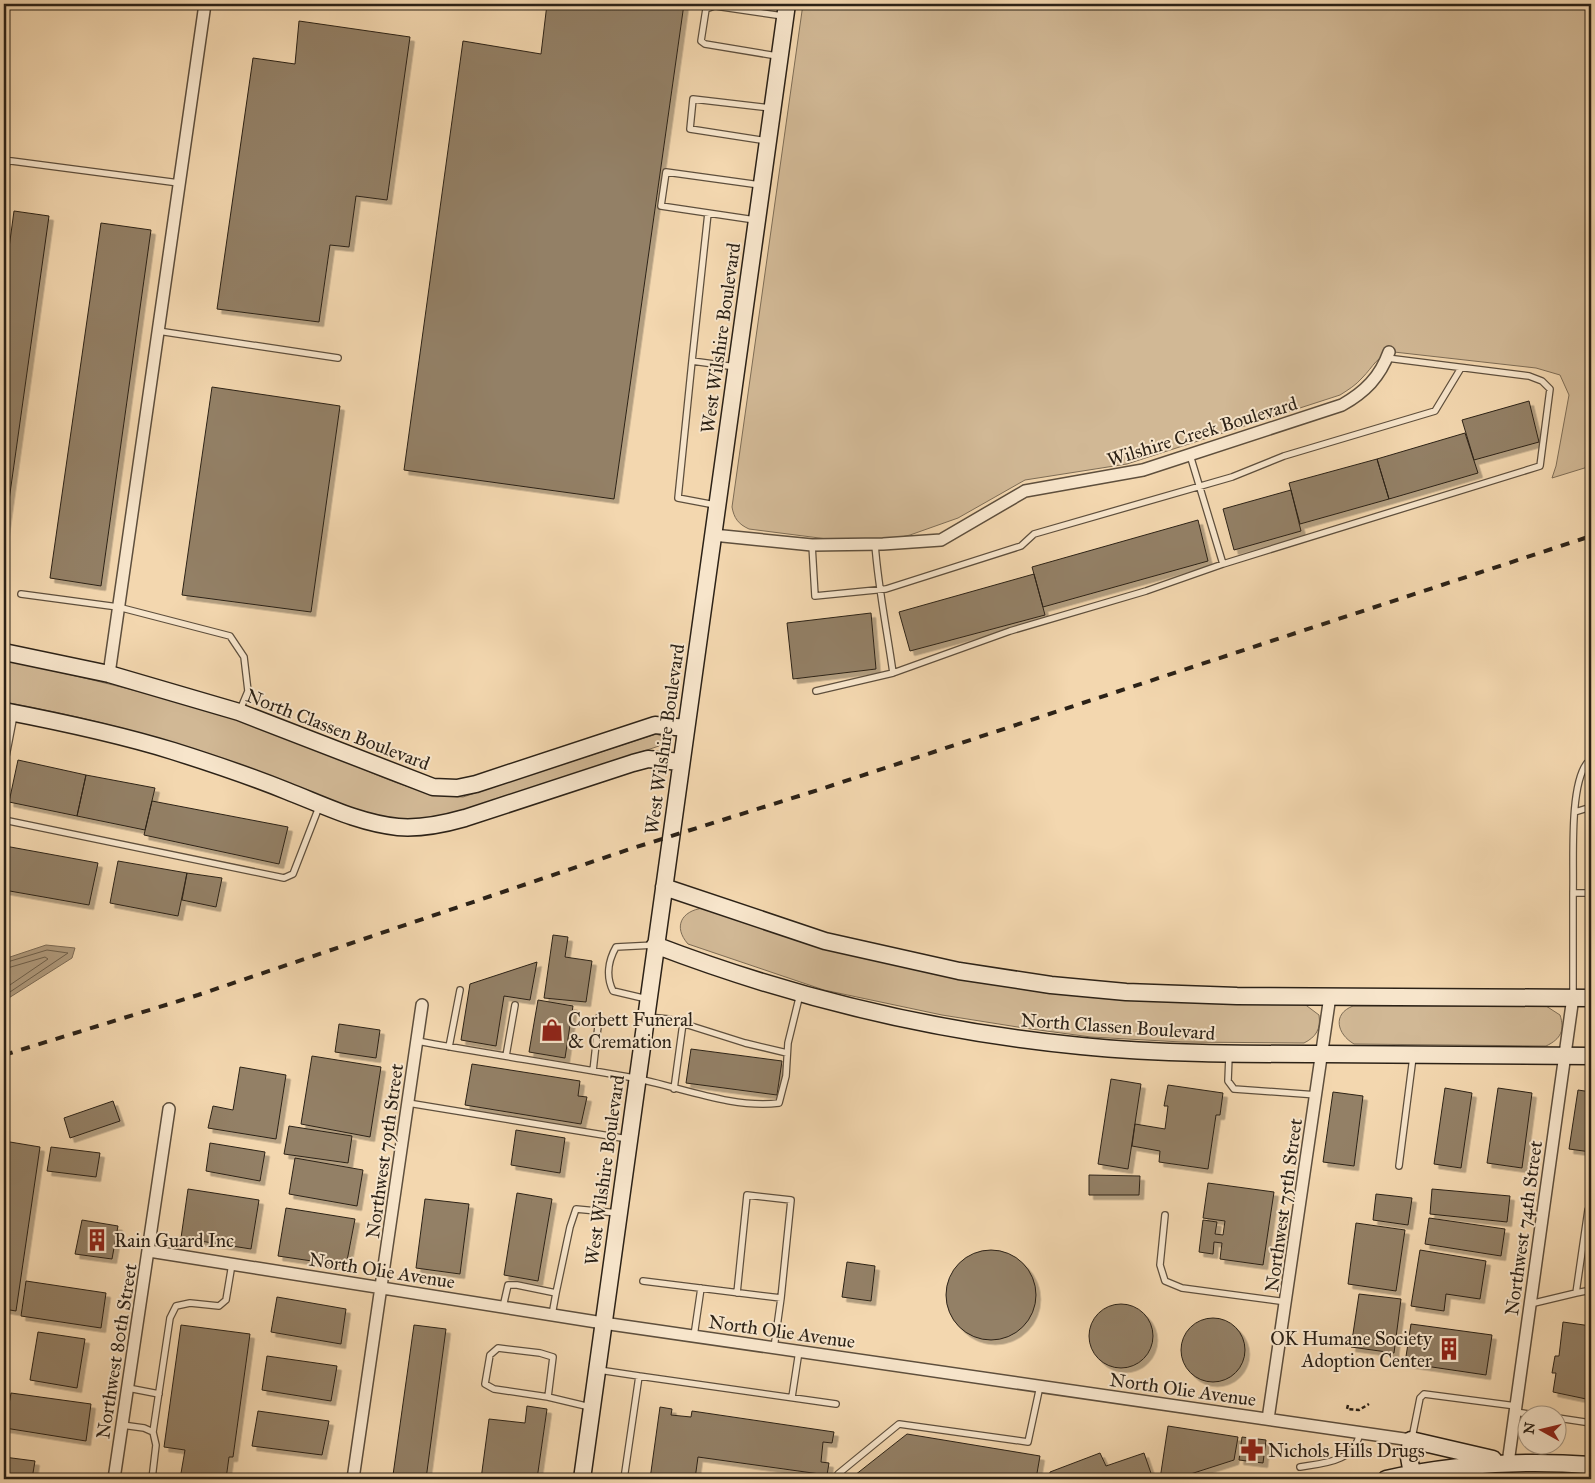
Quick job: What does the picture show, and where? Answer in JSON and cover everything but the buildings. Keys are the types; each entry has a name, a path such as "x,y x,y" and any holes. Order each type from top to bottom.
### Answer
{"street":[{"path":"109,674 205,4"},
{"name":"West Wilshire Boulevard","path":"582,1479 647,999 786,10"},
{"name":"Wilshire Creek Boulevard","path":"713,535 812,545 941,540 1025,491 1128,473 1190,455 1342,405 1360,395 1374,381 1384,366 1388,355"},
{"name":"North Classen Boulevard","path":"4,652 109,674 239,712 304,736 421,784 446,789 476,784 655,725 686,728"},
{"path":"9,712 124,737 174,751 262,781 377,824 419,827 466,818 648,758 681,762"},
{"name":"North Classen Boulevard","path":"664,886 826,941 967,972 1051,985 1126,992 1237,996 1591,998"},
{"name":"North Classen Boulevard","path":"655,944 720,968 800,993 888,1015 1014,1039 1156,1052 1591,1056"},
{"name":"Northwest 75th Street","path":"1268,1419 1287,1302 1330,996"},
{"name":"Northwest 74th Street","path":"1508,1462 1573,998"},
{"name":"Northwest 79th Street","path":"353,1479 422,1005"},
{"name":"Northwest 80th Street","path":"114,1479 169,1109"},
{"name":"North Olie Avenue","path":"149,1251 603,1323 1411,1440"},
{"path":"1399,1477 1409,1457 1411,1440 1508,1462"},
{"path":"1399,1477 1508,1462 1591,1465"}],"lane":[{"path":"780,56 705,44 701,41 706,6 786,10"},
{"path":"768,141 690,129 693,99 772,108"},
{"path":"4,185 6,160 179,183"},
{"path":"757,220 661,206 666,172 762,185"},
{"path":"708,213 678,498 717,505"},
{"path":"158,331 338,358"},
{"path":"816,691 893,673 1010,631 1146,591 1223,564 1540,466 1550,390 1542,382 1528,376 1461,368 1388,355"},
{"path":"692,361 736,367"},
{"path":"812,545 815,596 882,590 1021,546 1034,534 1232,477 1284,456 1435,411 1461,368"},
{"path":"1190,455 1223,564"},
{"path":"875,544 893,673"},
{"path":"21,594 118,607 230,636 244,656 248,691 239,712"},
{"path":"4,767 9,712"},
{"path":"1573,998 1575,812 1580,774 1587,762 1591,761"},
{"path":"4,820 284,878 293,874 320,804"},
{"path":"1575,812 1591,807"},
{"path":"1573,893 1591,893"},
{"path":"647,999 613,991 609,983 610,959 616,947 655,944"},
{"path":"449,1047 460,990"},
{"path":"417,1041 636,1079 674,1089 762,1106 779,1103 786,1076 788,1043 800,993"},
{"path":"506,1056 515,1004"},
{"path":"645,1016 669,1019 745,1043 787,1053"},
{"path":"592,1071 599,1017"},
{"path":"674,1089 683,1023"},
{"path":"1229,1054 1228,1081 1234,1089 1317,1095"},
{"path":"1399,1166 1413,1054"},
{"path":"408,1103 628,1139"},
{"path":"736,1293 747,1196 791,1200 774,1348"},
{"path":"552,1315 570,1227 576,1209 618,1214"},
{"path":"1576,1293 1588,1210 1591,1210"},
{"path":"1165,1215 1160,1265 1165,1281 1182,1288 1287,1302"},
{"path":"152,1479 156,1444 153,1432 170,1318 176,1306 190,1303 218,1306 226,1300 232,1264"},
{"path":"642,1281 780,1298"},
{"path":"503,1307 508,1285 517,1284 556,1293"},
{"path":"694,1336 701,1288"},
{"path":"1530,1304 1591,1290"},
{"path":"548,1397 553,1357 540,1353 498,1348 490,1355 485,1384 494,1389 548,1397 592,1407"},
{"path":"792,1397 799,1352"},
{"path":"597,1369 836,1404"},
{"path":"624,1479 639,1376"},
{"path":"838,1479 838,1474 899,1424 1028,1442 1040,1386"},
{"path":"128,1388 159,1394"},
{"path":"1411,1440 1420,1398 1424,1394 1516,1409"},
{"path":"1568,1420 1591,1423"},
{"path":"122,1426 144,1428 153,1432"},
{"path":"1300,1467 1338,1458 1349,1453 1355,1448 1360,1432"}],"path":[{"path":"1348,1405 1347,1408 1359,1410 1369,1404"}],"shaded area":[{"path":"803,4 1591,4 1591,466 1552,478 1556,466 1569,395 1560,375 1536,368 1394,352 1380,358 1357,383 1340,395 1127,464 1025,480 958,518 910,535 893,539 835,540 745,527 737,520 732,507"},
{"path":"4,660 114,685 260,727 399,784 442,795 463,797 656,734 664,737 659,746 450,815 414,820 387,819 352,809 244,766 179,744 105,724 4,702"},
{"path":"703,908 806,941 858,955 964,978 1071,994 1147,1001 1303,1003 1319,1015 1319,1024 1315,1035 1304,1043 1182,1042 1091,1037 942,1015 824,990 688,944 681,932 680,926 682,921 689,912"},
{"path":"1353,1006 1546,1006 1560,1015 1562,1030 1555,1040 1546,1046 1354,1044 1344,1035 1339,1024 1342,1014"}],"water":[{"path":"46,945 75,948 72,958 4,1001 4,959"}],"railway":[{"path":"4,1055 198,995 630,849 818,790 1591,536"}],"place":[{"name":"Corbett Funeral & Cremation","path":"552,1030"},
{"name":"Rain Guard Inc","path":"97,1240"},
{"name":"OK Humane Society Adoption Center","path":"1449,1349"},
{"name":"Nichols Hills Drugs","path":"1252,1450"}]}
